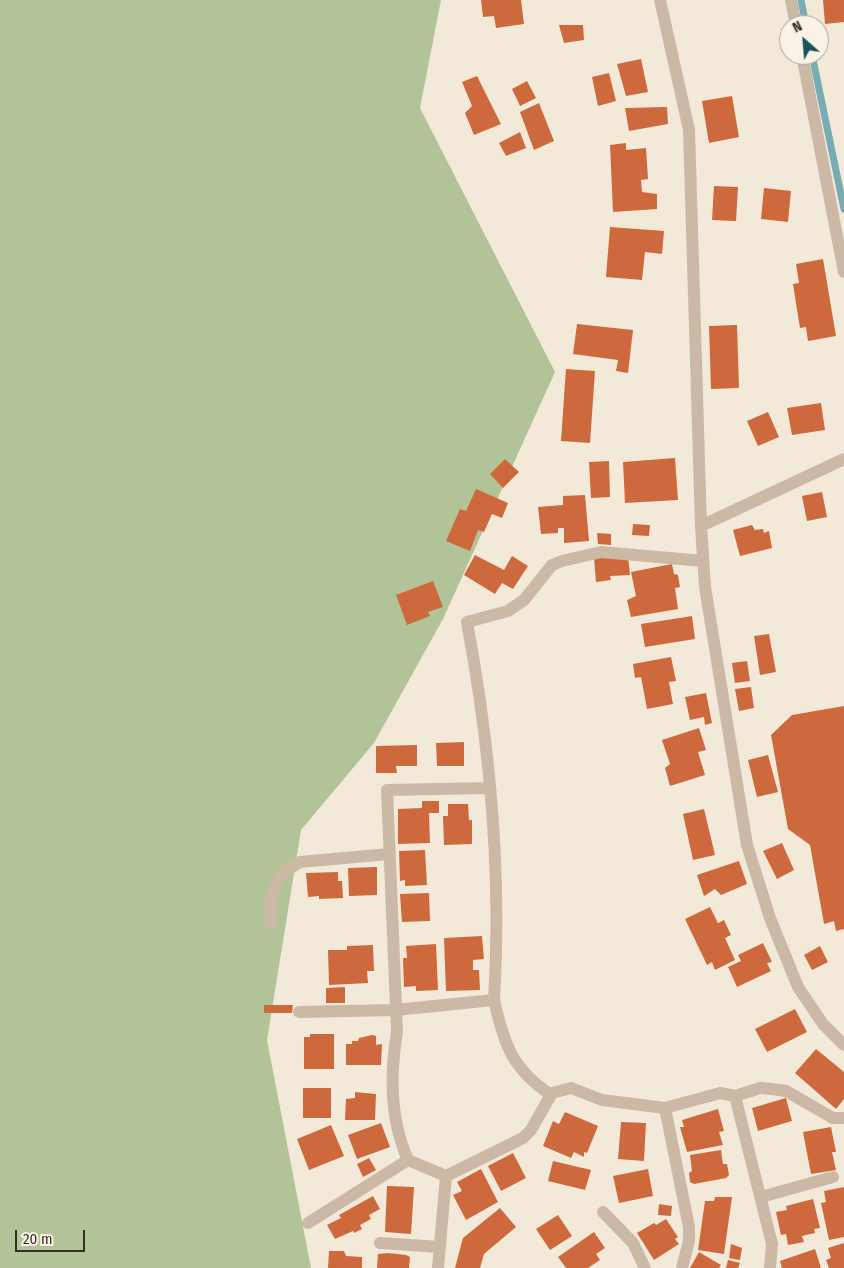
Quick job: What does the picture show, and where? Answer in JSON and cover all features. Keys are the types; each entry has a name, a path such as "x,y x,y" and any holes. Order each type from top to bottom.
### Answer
{"street":[{"path":"660,0 689,130 703,561 712,632 746,845 770,918 798,987 824,1024 844,1045"},
{"path":"791,0 794,15"},
{"path":"804,65 844,272"},
{"path":"701,526 844,459"},
{"path":"551,1095 532,1081 511,1057 502,1036 494,1000 496,869 488,752 467,622 508,612 524,600 552,565 562,561 602,552 703,561"},
{"path":"489,788 387,790 394,1010 397,1032 392,1064 393,1090 402,1146 408,1160 446,1176 523,1138 531,1130 552,1093 571,1088 602,1100 665,1108 720,1094 735,1096 760,1088 786,1091 834,1118 844,1118"},
{"path":"271,924 271,900 277,882 285,871 300,862 389,854"},
{"path":"299,1012 394,1010 494,1000"},
{"path":"735,1096 772,1244 770,1268"},
{"path":"665,1108 689,1227 689,1241 682,1268"},
{"path":"308,1222 408,1160"},
{"path":"438,1268 446,1176"},
{"path":"761,1197 832,1177"},
{"path":"603,1212 633,1244 645,1268"},
{"path":"380,1243 440,1247"}],"green space":[{"path":"0,0 441,0 420,108 555,372 443,619 374,743 301,830 267,1040 311,1268 0,1268"}],"building":[{"path":"481,0 521,0 524,24 496,28 494,16 483,17"},
{"path":"823,0 844,0 844,22 829,24 829,15 824,15"},
{"path":"559,25 583,25 584,40 564,43"},
{"path":"641,59 648,92 626,96 617,64"},
{"path":"609,73 616,101 598,106 592,77"},
{"path":"477,76 501,124 474,135 465,113 472,106 462,82"},
{"path":"527,81 536,98 520,106 512,89"},
{"path":"732,96 739,137 709,143 702,101"},
{"path":"539,103 554,141 534,150 520,112"},
{"path":"667,107 668,124 629,131 625,108"},
{"path":"520,132 526,148 506,156 499,143"},
{"path":"626,143 626,150 646,148 648,179 641,180 642,192 657,194 657,209 613,212 610,145"},
{"path":"714,186 738,187 736,221 712,220"},
{"path":"764,188 791,191 788,222 761,219"},
{"path":"610,227 664,231 662,254 645,252 642,280 606,277"},
{"path":"823,259 836,336 808,341 806,327 800,328 793,284 799,283 796,264"},
{"path":"577,324 633,330 628,373 616,371 618,360 573,354"},
{"path":"737,325 739,388 711,389 709,326"},
{"path":"566,369 595,371 590,443 561,441"},
{"path":"821,403 825,430 792,435 787,408"},
{"path":"768,412 779,437 758,446 747,421"},
{"path":"675,458 678,500 625,503 623,462"},
{"path":"505,459 519,472 503,488 490,474"},
{"path":"609,461 610,497 591,498 589,462"},
{"path":"476,489 508,503 502,518 492,514 484,532 478,530 470,551 446,541 460,509 466,511"},
{"path":"822,492 827,517 807,521 802,496"},
{"path":"585,495 589,541 564,543 564,528 558,528 558,533 541,534 538,507 563,505 563,496"},
{"path":"633,524 650,525 649,536 632,535"},
{"path":"752,525 755,530 763,529 764,533 769,531 772,548 740,556 733,530"},
{"path":"597,533 611,534 611,545 598,544"},
{"path":"475,555 504,570 512,556 528,566 513,589 502,583 495,594 464,575"},
{"path":"628,556 630,575 610,576 611,580 596,582 594,558"},
{"path":"672,564 674,574 678,575 680,587 675,588 678,609 631,617 627,600 636,596 631,572"},
{"path":"433,581 443,607 428,612 430,616 407,625 396,595"},
{"path":"692,616 695,639 645,647 641,624"},
{"path":"769,634 776,672 760,675 754,636"},
{"path":"671,657 676,681 669,682 673,704 647,709 641,677 635,678 633,664"},
{"path":"747,661 750,681 735,683 732,663"},
{"path":"751,687 754,708 739,711 735,689"},
{"path":"706,693 712,723 705,725 704,717 690,720 685,697"},
{"path":"844,706 844,929 836,931 834,921 824,924 810,845 788,829 771,735 792,715"},
{"path":"699,728 706,750 698,752 705,775 670,786 665,768 670,764 662,740"},
{"path":"464,742 464,766 437,766 436,743"},
{"path":"417,745 417,766 396,766 397,773 376,773 376,746"},
{"path":"768,755 778,792 757,797 748,760"},
{"path":"422,801 439,801 439,813 429,813 430,843 398,844 398,809 422,808"},
{"path":"448,804 468,804 469,820 472,820 472,844 444,845 443,816 448,816"},
{"path":"704,809 715,855 693,860 683,814"},
{"path":"782,843 794,870 777,879 763,851"},
{"path":"425,850 427,885 405,886 405,880 400,881 399,851"},
{"path":"739,861 747,884 721,895 715,889 704,896 697,875"},
{"path":"377,867 377,895 349,896 348,868"},
{"path":"338,872 338,881 342,881 343,898 319,899 319,896 308,897 306,873"},
{"path":"429,893 430,921 402,922 400,894"},
{"path":"710,907 718,923 724,920 731,935 725,938 735,960 715,970 712,962 707,965 685,919"},
{"path":"482,936 484,959 473,960 473,970 479,970 480,990 446,991 444,938"},
{"path":"763,943 772,962 767,963 771,971 737,987 728,967 741,961 738,955"},
{"path":"436,944 438,990 416,991 416,986 404,987 403,958 407,958 406,946"},
{"path":"373,945 374,971 367,971 368,983 329,985 328,950 347,950 347,946"},
{"path":"820,946 828,962 812,970 804,955"},
{"path":"345,987 345,1003 326,1003 326,988"},
{"path":"264,1005 293,1005 292,1013 264,1013"},
{"path":"795,1009 807,1032 767,1052 755,1029"},
{"path":"310,1034 334,1034 334,1069 304,1069 304,1037 310,1037"},
{"path":"376,1036 376,1045 382,1044 381,1065 346,1065 346,1044 352,1044 352,1041 358,1041 359,1038"},
{"path":"816,1049 844,1072 844,1099 836,1109 795,1073"},
{"path":"303,1088 331,1088 331,1118 303,1118"},
{"path":"355,1092 376,1094 375,1120 345,1120 346,1099 355,1098"},
{"path":"786,1098 792,1121 758,1131 752,1108"},
{"path":"718,1109 724,1131 719,1132 723,1145 687,1152 680,1127 684,1127 682,1120"},
{"path":"565,1112 598,1126 587,1153 584,1152 584,1157 574,1152 571,1158 543,1146 553,1121 559,1124"},
{"path":"621,1122 646,1123 644,1161 618,1159"},
{"path":"381,1123 390,1147 357,1159 348,1135"},
{"path":"331,1125 344,1156 309,1170 297,1139"},
{"path":"831,1127 836,1152 832,1152 836,1170 811,1174 803,1132"},
{"path":"721,1150 723,1164 727,1164 729,1175 726,1178 694,1184 690,1182 689,1173 692,1171 690,1155"},
{"path":"513,1153 526,1178 501,1191 488,1166"},
{"path":"369,1158 376,1170 363,1177 357,1164"},
{"path":"553,1161 591,1170 585,1190 548,1181"},
{"path":"481,1169 498,1202 466,1220 453,1195 462,1191 457,1182"},
{"path":"648,1169 653,1196 619,1203 613,1176"},
{"path":"387,1186 414,1187 411,1234 385,1232"},
{"path":"844,1187 844,1237 829,1240 821,1203 826,1202 824,1191"},
{"path":"373,1196 380,1209 369,1215 371,1219 360,1225 362,1229 335,1239 327,1225 341,1218 339,1215"},
{"path":"715,1197 732,1197 724,1254 698,1250 705,1201 714,1201"},
{"path":"813,1199 820,1228 814,1229 815,1233 802,1236 804,1242 788,1245 786,1234 781,1235 776,1212 787,1210 786,1206"},
{"path":"659,1204 672,1206 671,1216 658,1215"},
{"path":"500,1208 516,1227 484,1254 480,1268 455,1268 463,1238"},
{"path":"558,1215 572,1236 550,1250 536,1229"},
{"path":"666,1219 678,1237 675,1239 679,1244 654,1260 637,1233 654,1223 656,1225"},
{"path":"594,1232 605,1248 596,1254 600,1260 588,1268 566,1268 558,1257"},
{"path":"844,1243 844,1268 829,1268 826,1260 831,1258 828,1248"},
{"path":"731,1244 742,1248 740,1260 729,1258"},
{"path":"815,1249 821,1268 782,1268 780,1261"},
{"path":"329,1251 344,1251 346,1256 362,1257 362,1268 328,1268"},
{"path":"699,1252 721,1265 719,1268 690,1268"},
{"path":"388,1253 410,1257 409,1268 377,1268 378,1254"},
{"path":"728,1260 740,1263 738,1268 726,1268"}],"waterway":[{"path":"801,0 804,15"},
{"path":"814,65 844,209"}]}
